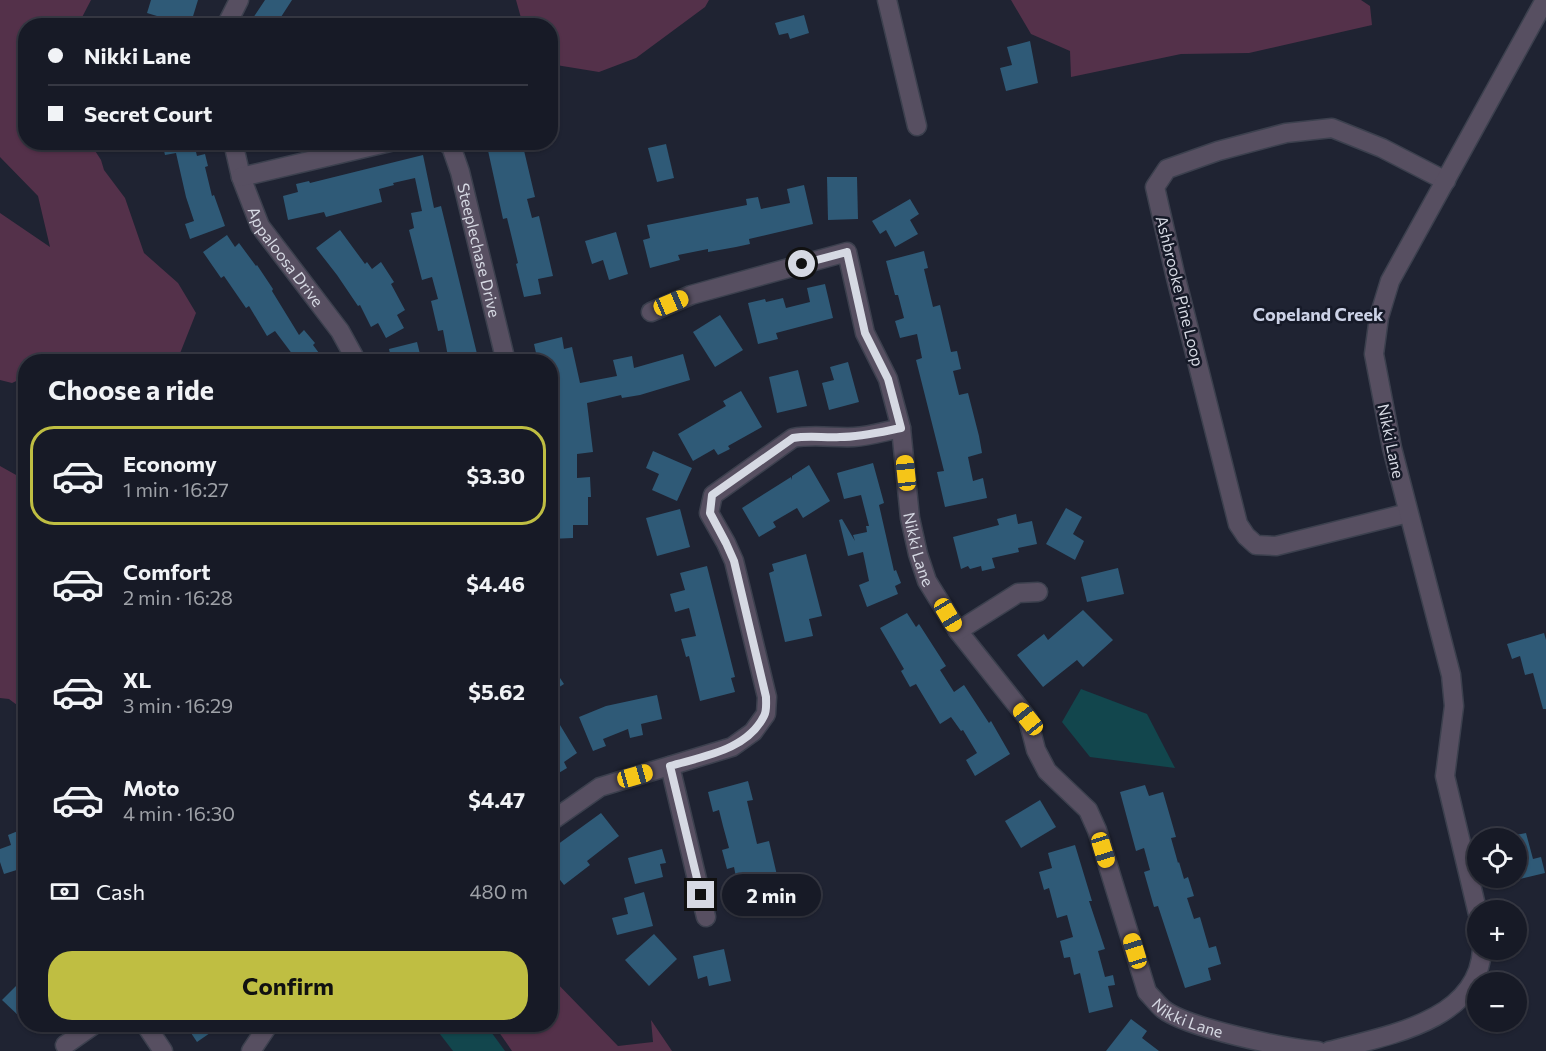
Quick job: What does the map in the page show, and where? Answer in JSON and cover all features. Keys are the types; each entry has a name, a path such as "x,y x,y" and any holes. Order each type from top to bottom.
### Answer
{"street":[{"path":"230,18 239,0"},
{"path":"887,0 917,126"},
{"name":"Nikki Lane","path":"1475,900 1445,776 1454,706 1451,675 1392,448 1374,354 1378,317 1390,281 1545,0"},
{"name":"Ashbrooke Pine Loop","path":"1408,513 1276,546 1256,545 1246,536 1238,524 1155,187 1167,169 1218,151 1286,132 1332,128 1382,148 1446,181"},
{"name":"Appaloosa Drive","path":"235,150 241,177 260,226 340,331 353,354"},
{"path":"241,177 356,150"},
{"name":"Steeplechase Drive","path":"453,150 505,354"},
{"name":"Nikki Lane","path":"651,312 691,295 847,252 865,333 888,379 901,428 910,518 927,582 958,632 1028,719 1036,750 1047,771 1088,810 1097,830 1147,992 1162,1008 1177,1017 1298,1050 1318,1051"},
{"path":"558,816 600,786 732,747 753,732 766,714 766,697 734,561 710,513 712,495 793,438 808,435 825,438 859,436 901,428"},
{"path":"958,632 1017,593 1038,592"},
{"path":"670,766 706,917"},
{"path":"1329,1051 1429,1021 1453,1006 1471,984 1481,960"},
{"path":"65,1046 84,1032"},
{"path":"150,1032 163,1051"},
{"path":"251,1051 264,1032"}],"shaded area":[{"path":"0,0 91,0 82,18 18,18 18,150 95,150 104,170 125,198 144,253 178,283 196,313 180,354 18,354 18,380 12,383 0,380 0,213 50,247 38,196 0,157"},
{"path":"516,0 709,0 705,7 636,58 599,72 558,65 558,18 521,18"},
{"path":"1011,0 1361,0 1370,6 1372,25 1249,53 1181,54 1071,77 1070,51 1031,34"},
{"path":"0,466 18,476 18,706 9,699 0,698"},
{"path":"1081,689 1147,714 1175,768 1090,757 1062,722"},
{"path":"558,984 618,1046 653,1042 651,1020 672,1051 512,1051 499,1032 558,1032"},
{"path":"438,1032 491,1032 505,1051 453,1051"}],"building":[{"path":"151,0 198,0 192,18 164,18 147,13"},
{"path":"265,0 292,0 282,18 253,18"},
{"path":"804,15 809,33 790,39 788,33 779,35 775,23"},
{"path":"1030,41 1038,83 1006,91 1000,68 1012,65 1007,47"},
{"path":"666,144 674,178 657,182 648,148"},
{"path":"164,150 196,150 197,156 205,154 208,166 205,167 212,196 214,195 225,226 190,239 185,224 194,221 176,153 165,155"},
{"path":"488,150 524,150 535,197 527,199 532,218 539,216 553,276 538,279 541,294 524,297 507,218 503,219"},
{"path":"423,155 434,208 441,206 477,354 448,354 443,330 438,331 431,301 438,299 432,277 422,280 409,230 414,228 411,213 422,211 415,178 379,189 382,202 326,217 324,212 288,220 283,196 298,192 296,184 309,181 310,183"},
{"path":"827,177 857,177 858,219 828,220"},
{"path":"804,185 813,224 749,239 750,244 678,255 680,260 650,268 643,240 650,238 647,225 747,205 746,199 758,197 761,209 790,203 787,189"},
{"path":"910,199 919,214 910,220 918,234 895,247 886,230 880,234 872,221"},
{"path":"340,230 365,264 367,262 372,269 381,262 394,282 391,284 405,310 397,315 404,328 386,338 378,323 371,327 360,305 358,306 316,248"},
{"path":"616,232 628,274 609,280 603,260 592,264 585,241"},
{"path":"227,235 235,247 239,243 273,289 272,291 299,335 304,330 315,343 313,345 320,354 292,354 275,331 267,336 249,306 246,308 224,276 221,278 203,252"},
{"path":"924,251 928,268 924,269 933,307 940,305 951,352 957,351 961,369 953,371 959,395 968,393 979,436 982,453 968,457 973,481 983,478 987,498 945,507 937,472 944,471 916,360 922,358 917,334 900,338 895,321 904,318 886,261"},
{"path":"825,284 833,318 776,333 778,339 758,344 748,303 783,298 786,308 810,302 807,288"},
{"path":"720,315 743,350 715,367 693,332"},
{"path":"562,337 564,349 572,347 580,383 617,376 613,360 632,356 634,368 683,354 690,380 640,395 622,398 621,395 587,403 593,452 577,454 577,478 590,477 591,497 588,497 588,525 573,525 573,538 558,539 558,354 536,354 534,344"},
{"path":"417,342 420,354 390,354 389,349"},
{"path":"848,362 859,402 829,410 822,383 834,380 830,367"},
{"path":"798,370 807,406 777,413 769,377"},
{"path":"741,391 762,427 728,446 730,449 718,455 714,449 693,461 678,434 726,406 723,401"},
{"path":"653,451 692,468 677,501 652,490 659,474 646,468"},
{"path":"873,463 884,503 879,505 894,571 896,570 901,583 895,586 898,594 867,607 859,585 869,581 863,552 848,556 839,520 842,519 855,541 853,535 867,532 866,526 869,526 861,495 844,499 837,473"},
{"path":"809,465 830,501 803,518 797,508 773,522 776,527 759,537 742,508 791,477 792,480 792,476"},
{"path":"1066,508 1082,517 1073,534 1084,541 1075,560 1046,544"},
{"path":"680,509 690,547 657,556 646,518"},
{"path":"1016,514 1018,524 1032,521 1037,544 1018,548 1019,552 992,558 995,568 982,571 981,566 970,569 968,566 961,569 953,537 999,525 997,519"},
{"path":"806,554 822,616 809,619 813,636 785,642 769,573 774,571 772,564"},
{"path":"707,566 735,677 731,678 735,692 700,701 689,656 686,657 681,639 696,636 689,608 675,612 670,594 685,590 680,573"},
{"path":"1118,568 1124,594 1087,602 1081,577"},
{"path":"1083,610 1113,640 1083,667 1077,660 1043,687 1017,655 1044,634 1048,640"},
{"path":"907,613 916,627 919,624 946,666 940,670 954,692 964,685 989,723 991,721 1010,754 975,776 966,760 977,753 963,730 961,731 951,717 940,724 916,684 910,687 901,671 904,669 880,628"},
{"path":"1544,633 1546,640 1546,709 1543,709 1533,673 1525,675 1520,656 1512,659 1507,644"},
{"path":"558,675 564,684 558,688"},
{"path":"657,695 662,719 641,724 643,735 630,738 628,729 603,739 606,746 593,751 579,717 606,706"},
{"path":"560,725 577,753 564,762 567,768 558,773 558,726"},
{"path":"748,781 753,800 747,801 757,844 769,841 783,901 736,912 732,894 739,892 734,867 727,869 722,850 729,848 719,810 713,812 708,792"},
{"path":"1145,785 1149,796 1163,792 1176,837 1171,838 1178,863 1184,879 1188,877 1194,896 1187,898 1194,919 1200,917 1209,948 1216,946 1221,964 1208,968 1211,980 1185,988 1158,906 1154,907 1144,872 1150,870 1144,848 1136,851 1120,792"},
{"path":"1040,800 1056,827 1021,848 1005,821"},
{"path":"601,813 619,836 587,861 590,865 564,885 558,877 558,844"},
{"path":"18,831 18,870 4,874 0,862 0,849 11,845 8,835"},
{"path":"1527,837 1533,859 1541,857 1545,873 1527,877"},
{"path":"1075,845 1092,901 1089,901 1105,949 1098,951 1105,977 1113,975 1115,985 1108,986 1113,1007 1089,1013 1080,973 1074,975 1070,957 1064,958 1060,941 1073,937 1067,915 1057,918 1049,888 1044,890 1039,872 1052,868 1048,853"},
{"path":"662,849 666,863 660,864 663,877 635,884 628,858"},
{"path":"644,892 653,926 617,935 612,918 628,914 624,898"},
{"path":"654,934 677,959 649,986 625,960"},
{"path":"724,949 731,981 709,986 707,976 698,979 693,956"},
{"path":"18,984 18,1015 2,1000"},
{"path":"1131,1019 1147,1031 1142,1038 1159,1051 1106,1051"},
{"path":"190,1032 211,1032 197,1042"}],"district":[{"name":"Copeland Creek","path":"1318,315"}],"route":[{"path":"701,895 670,766 732,747 753,732 766,714 766,697 734,561 710,513 712,495 793,438 808,435 825,438 859,436 901,428 888,379 865,333 847,252 802,264"}]}
